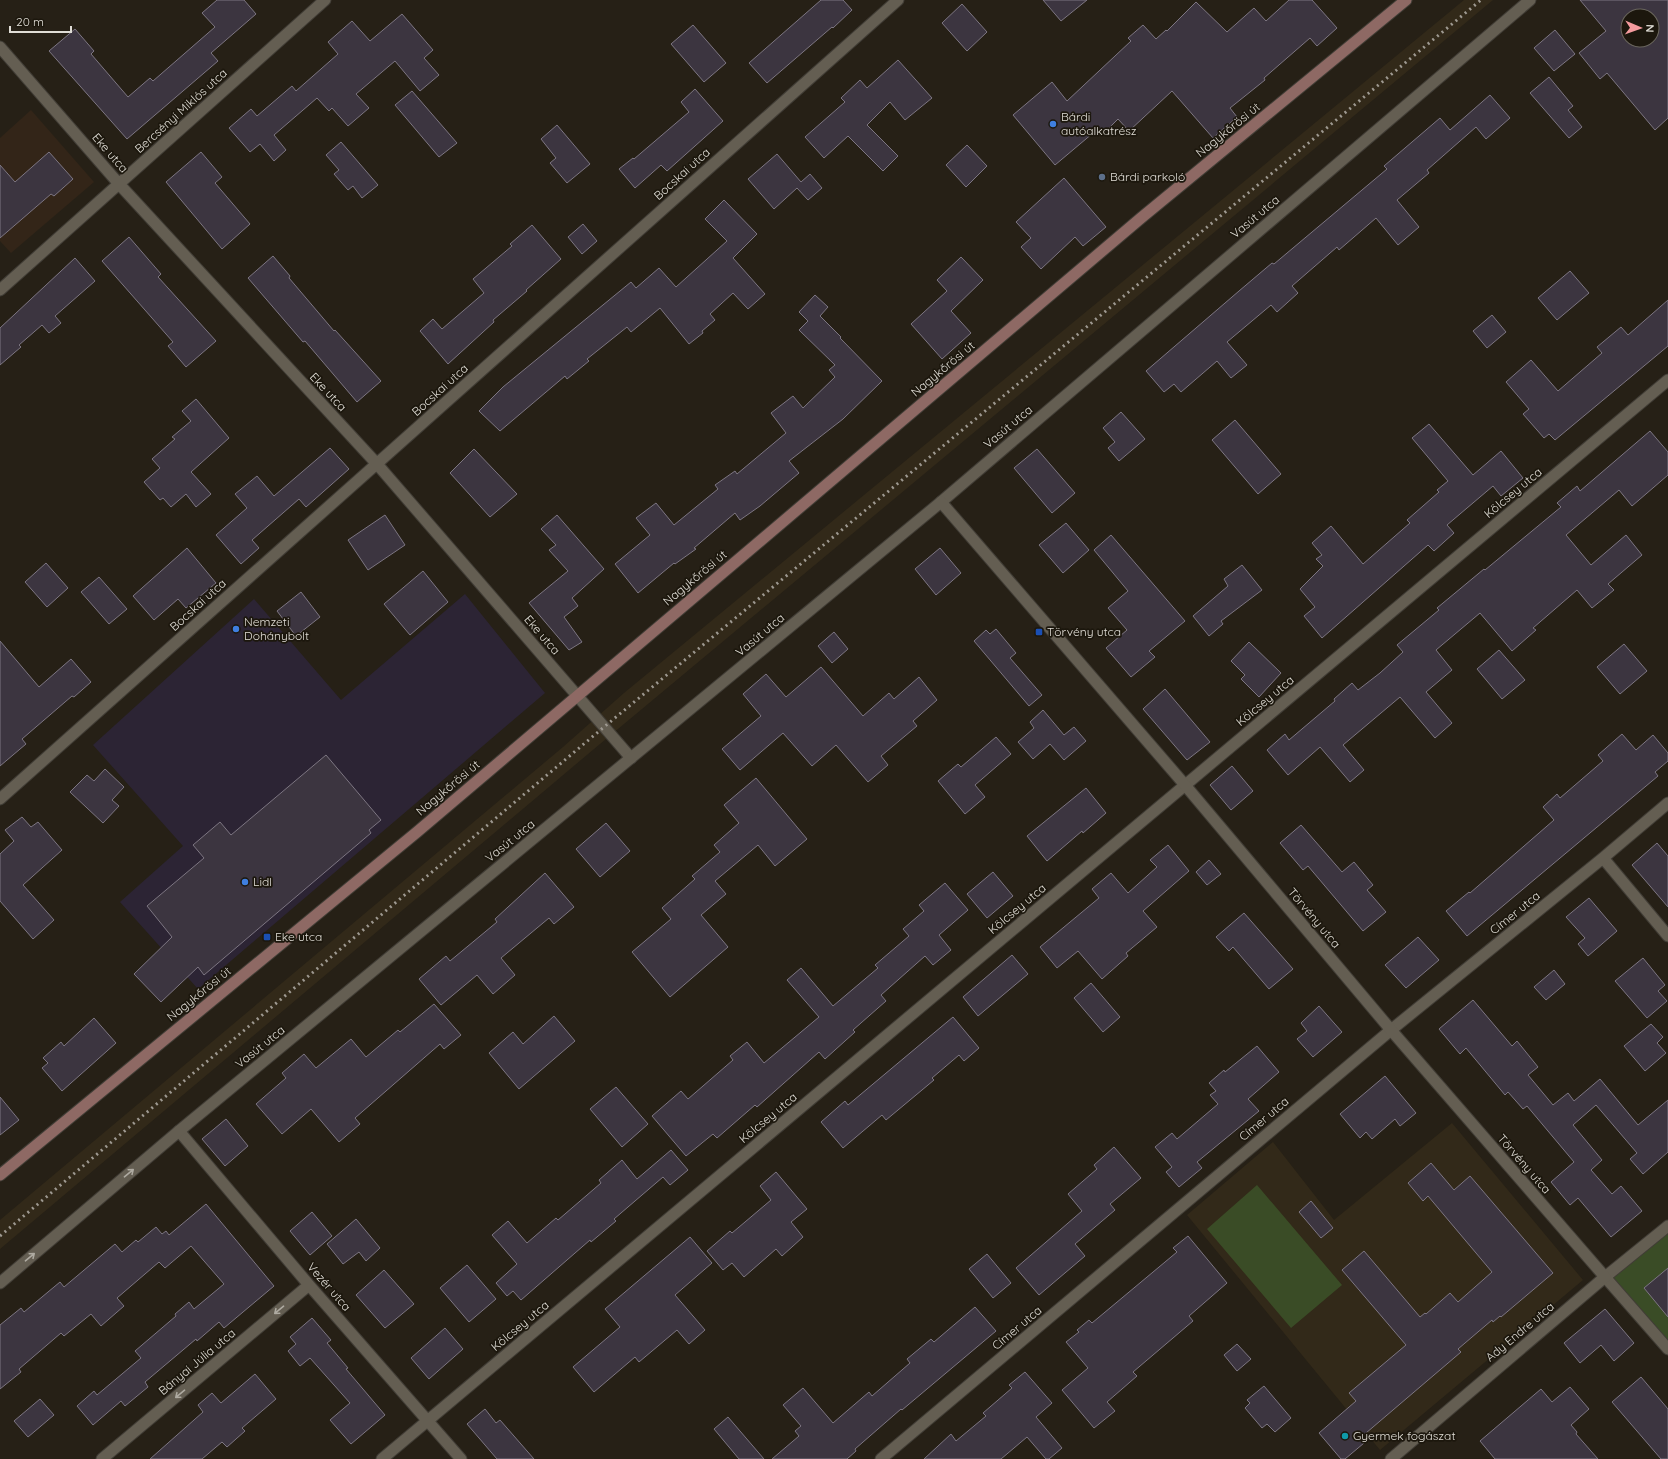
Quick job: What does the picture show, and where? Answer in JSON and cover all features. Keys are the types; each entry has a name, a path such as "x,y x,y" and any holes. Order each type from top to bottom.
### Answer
{"main road":[{"name":"Nagykőrösi út","path":"0,1175 410,837 1135,224 1406,0"}],"street":[{"name":"Bercsényi Miklós utca","path":"0,290 325,0"},
{"name":"Bocskai utca","path":"0,799 898,0"},
{"name":"Vasút utca","path":"0,1283 179,1131 941,502 1530,0"},
{"name":"Eke utca","path":"0,47 120,184 377,464 631,758"},
{"name":"Kölcsey utca","path":"382,1459 1668,380"},
{"name":"Törvény utca","path":"941,502 1185,785 1391,1030 1668,1349"},
{"name":"Címer utca","path":"881,1459 1391,1030 1603,858 1668,803"},
{"path":"1603,858 1668,936"},
{"name":"Vezér utca","path":"179,1131 309,1285 461,1459"},
{"name":"Ady Endre utca","path":"1391,1459 1605,1277 1668,1226"},
{"name":"Bányai Júlia utca","path":"102,1459 309,1285"}],"shaded area":[{"path":"1464,0 1493,0 594,749 0,1249 0,1220 563,747 624,693"},
{"path":"31,110 94,182 11,253 0,241 0,138"},
{"path":"465,594 545,693 198,989 120,902 183,846 93,745 254,599 341,700"},
{"path":"1452,1123 1583,1280 1380,1450 1187,1215 1273,1142 1334,1220"}],"green space":[{"path":"1257,1185 1342,1285 1291,1328 1207,1229"},
{"path":"1668,1226 1668,1349 1605,1277"}],"building":[{"path":"217,0 244,0 256,14 211,53 218,61 127,139 49,51 75,29 94,51 91,54 128,97 150,78 153,81 215,27 202,13"},
{"path":"821,0 843,0 852,10 833,28 832,27 767,83 749,63"},
{"path":"1043,0 1087,0 1061,21"},
{"path":"1289,0 1312,0 1337,28 1317,46 1310,38 1264,78 1265,80 1230,108 1237,117 1213,138 1172,91 1129,131 1118,119 1104,133 1099,128 1055,165 1013,115 1052,82 1067,101 1131,41 1128,38 1143,25 1156,39 1166,30 1167,31 1196,2 1227,32 1254,8 1266,21"},
{"path":"1580,0 1668,0 1668,118 1655,130 1607,73 1600,79 1579,53 1606,31"},
{"path":"962,4 987,32 967,51 942,23"},
{"path":"402,14 433,50 424,58 439,75 420,91 395,61 356,94 369,108 348,126 332,108 329,111 317,98 274,135 286,150 274,161 260,144 250,152 229,128 251,109 257,116 292,86 296,91 338,54 328,42 352,21 370,41"},
{"path":"693,25 726,63 704,82 671,44"},
{"path":"1555,30 1575,54 1554,71 1534,48"},
{"path":"898,60 932,98 905,120 890,102 867,125 898,156 883,171 848,136 824,158 805,137 845,102 841,98 860,80 867,88"},
{"path":"1549,77 1573,106 1568,110 1582,127 1569,138 1530,93"},
{"path":"695,89 723,121 667,171 661,165 635,188 619,169 633,158 634,159 689,112 681,102"},
{"path":"412,91 457,143 439,157 395,105"},
{"path":"1490,95 1510,118 1486,139 1476,127 1427,170 1429,173 1397,200 1419,227 1398,245 1376,218 1339,250 1337,247 1292,286 1298,293 1277,312 1271,305 1227,342 1247,365 1231,378 1217,361 1181,392 1174,384 1164,392 1146,371 1272,263 1274,264 1387,169 1384,166 1440,118 1450,130"},
{"path":"557,125 590,164 567,183 550,163 556,158 541,139"},
{"path":"341,142 378,185 362,198 353,186 348,190 334,174 339,170 326,155"},
{"path":"967,145 987,166 966,187 946,165"},
{"path":"49,152 73,179 54,196 51,194 0,238 0,165 15,182"},
{"path":"201,152 222,177 215,183 250,224 222,249 166,182"},
{"path":"777,154 801,182 810,174 822,188 808,200 797,188 774,209 748,179"},
{"path":"1064,178 1106,227 1083,246 1075,237 1041,269 1021,247 1031,238 1016,222"},
{"path":"724,200 757,234 733,258 765,294 748,309 733,293 710,314 715,320 702,331 703,333 689,344 660,308 631,332 627,327 587,359 589,361 567,379 565,376 500,431 479,411 503,387 631,282 636,288 659,268 676,287 727,241 705,219"},
{"path":"583,224 597,241 582,254 568,237"},
{"path":"532,225 561,259 493,320 494,322 448,364 420,331 433,319 442,329 484,293 473,279 512,246 510,244"},
{"path":"129,237 161,274 158,277 216,341 186,367 168,346 173,342 102,261"},
{"path":"273,256 290,276 289,278 334,331 335,330 381,381 357,402 305,341 303,342 248,278"},
{"path":"961,257 983,280 951,311 971,333 942,359 911,324 947,291 937,280"},
{"path":"75,258 95,281 55,316 61,323 49,333 42,325 19,345 21,347 0,365 0,328"},
{"path":"1570,271 1589,293 1557,320 1538,298"},
{"path":"815,295 828,307 820,316 882,381 843,419 789,461 799,473 760,506 740,520 735,513 694,548 696,549 675,564 674,563 638,593 615,564 650,535 636,518 656,503 674,525 718,489 715,485 735,471 737,474 786,433 771,413 793,396 803,408 835,377 829,370 835,365 799,330 808,321 799,312"},
{"path":"1668,300 1668,346 1555,440 1549,434 1544,438 1523,414 1529,409 1506,382 1531,360 1558,391 1602,353 1597,347 1621,327 1628,335"},
{"path":"1492,315 1506,332 1487,348 1473,331"},
{"path":"196,399 229,438 191,472 211,494 196,507 186,494 171,507 163,498 160,500 144,482 160,468 152,459 175,439 172,437 191,421 182,411"},
{"path":"1121,412 1145,439 1119,461 1108,448 1115,442 1103,428"},
{"path":"1235,420 1281,474 1258,494 1212,440"},
{"path":"1429,424 1473,475 1501,451 1523,478 1501,496 1493,486 1447,525 1454,533 1434,551 1428,545 1322,638 1304,616 1315,607 1300,589 1323,566 1316,559 1322,555 1312,543 1331,526 1363,564 1410,523 1407,520 1439,492 1437,490 1448,481 1412,438"},
{"path":"1650,431 1668,452 1668,475 1632,506 1619,490 1566,535 1591,565 1626,535 1642,555 1608,584 1614,590 1592,608 1577,590 1533,628 1536,630 1512,651 1480,613 1436,650 1452,670 1426,692 1452,723 1435,738 1400,697 1343,745 1364,770 1350,782 1320,747 1288,775 1267,750 1285,734 1289,740 1335,701 1334,699 1352,683 1358,690 1380,673 1403,652 1397,645 1439,610 1437,608 1561,507 1557,503 1577,486 1580,491"},
{"path":"330,448 349,469 306,507 299,499 252,540 259,548 241,564 216,535 247,508 235,494 257,476 274,496"},
{"path":"474,449 517,494 490,517 450,473"},
{"path":"1037,449 1075,493 1052,513 1014,468"},
{"path":"385,515 405,545 368,570 348,540"},
{"path":"557,515 604,569 572,598 578,606 564,617 582,642 569,650 529,603 568,571 549,550 556,545 541,529"},
{"path":"1066,523 1089,550 1063,573 1039,545"},
{"path":"1111,535 1185,621 1149,651 1155,657 1131,677 1106,648 1127,630 1108,608 1128,591 1094,550"},
{"path":"187,548 216,583 186,608 178,599 154,620 133,596"},
{"path":"940,548 961,573 936,595 915,569"},
{"path":"46,563 68,588 47,607 25,582"},
{"path":"1242,565 1262,590 1221,621 1223,624 1209,636 1193,616 1228,586 1224,579"},
{"path":"423,571 448,602 410,635 384,604"},
{"path":"99,577 127,609 109,624 81,592"},
{"path":"301,592 320,617 296,636 277,611"},
{"path":"996,629 1016,653 1010,658 1042,695 1029,706 974,641 986,630 990,634"},
{"path":"834,632 848,649 832,663 818,646"},
{"path":"0,641 39,687 71,659 91,682 74,697 72,696 22,739 26,744 0,766"},
{"path":"1249,642 1281,673 1259,697 1241,679 1245,675 1231,661"},
{"path":"1624,644 1647,671 1620,694 1597,667"},
{"path":"1499,650 1525,680 1502,699 1477,669"},
{"path":"821,667 863,716 889,693 894,699 919,677 937,700 913,721 917,726 881,756 888,765 868,782 836,745 812,766 783,733 740,770 722,749 761,716 743,694 766,674 786,697"},
{"path":"1165,689 1210,742 1187,760 1143,709"},
{"path":"1043,710 1064,735 1074,727 1086,741 1064,760 1050,744 1033,759 1018,742 1034,728 1030,722"},
{"path":"1622,734 1636,750 1653,735 1668,753 1668,761 1655,772 1658,776 1467,936 1446,911 1469,892 1470,893 1554,820 1543,807 1557,794 1560,798 1603,761 1598,755"},
{"path":"996,737 1011,754 975,785 985,797 965,814 938,781 958,764 961,767"},
{"name":"Lidl","path":"326,755 381,820 369,830 371,833 204,975 198,967 161,1002 134,974 172,937 147,906 204,858 193,845 220,822 231,835"},
{"path":"1232,766 1253,791 1231,810 1210,785"},
{"path":"105,769 124,787 112,800 119,806 103,823 70,792 87,775 94,781"},
{"path":"756,778 807,839 775,866 758,845 715,881 726,894 701,915 728,947 670,997 632,952 671,919 662,908 695,879 692,876 720,852 714,845 739,823 724,805"},
{"path":"1086,788 1106,813 1047,861 1027,836"},
{"path":"22,817 31,827 38,822 62,850 23,885 54,920 33,939 0,901 0,854 14,841 5,830"},
{"path":"606,823 630,851 600,877 576,849"},
{"path":"1301,825 1342,872 1354,862 1373,885 1367,890 1386,912 1363,931 1308,866 1303,870 1280,843"},
{"path":"1657,843 1668,856 1668,907 1632,865"},
{"path":"1168,845 1189,871 1143,911 1157,927 1126,953 1128,956 1102,979 1078,951 1057,968 1040,947 1099,898 1092,889 1111,873 1128,893 1157,867 1150,860"},
{"path":"1209,860 1221,874 1207,885 1196,872"},
{"path":"993,872 1013,896 987,918 967,894"},
{"path":"545,873 574,907 554,924 549,918 501,958 515,975 493,994 477,975 441,1005 419,979 446,956 450,961 497,922 495,919"},
{"path":"945,883 968,910 939,935 951,950 933,965 925,956 881,995 886,1001 853,1030 855,1032 825,1059 819,1052 757,1107 755,1105 717,1138 713,1134 686,1156 652,1116 681,1091 688,1099 733,1060 730,1056 747,1042 764,1063 819,1017 787,980 801,968 833,1006 878,968 875,965 909,936 903,929 924,911 919,905"},
{"path":"1589,898 1617,931 1588,956 1578,944 1585,938 1566,917"},
{"path":"1244,913 1293,969 1269,989 1233,947 1229,951 1216,937"},
{"path":"1418,937 1439,960 1406,988 1385,965"},
{"path":"1012,955 1028,974 978,1016 963,997"},
{"path":"1643,958 1665,985 1658,991 1667,1001 1647,1018 1615,981"},
{"path":"1554,970 1565,984 1546,1000 1534,987"},
{"path":"1091,983 1120,1017 1103,1032 1074,998"},
{"path":"1473,1000 1512,1046 1517,1041 1538,1067 1528,1075 1553,1105 1568,1093 1574,1101 1600,1079 1638,1125 1668,1100 1668,1152 1643,1174 1630,1159 1637,1153 1596,1105 1573,1125 1602,1160 1591,1170 1612,1194 1621,1186 1642,1211 1611,1237 1578,1198 1570,1205 1551,1182 1574,1162 1527,1106 1523,1109 1508,1092 1505,1095 1466,1048 1460,1054 1439,1029"},
{"path":"434,1004 461,1035 444,1049 440,1044 355,1118 360,1124 339,1142 311,1109 282,1134 256,1104 286,1078 282,1073 304,1054 316,1068 351,1039 366,1057 398,1030 400,1032"},
{"path":"1319,1006 1342,1032 1313,1057 1297,1039 1307,1031 1301,1023"},
{"path":"554,1016 575,1041 519,1089 489,1053 513,1032 523,1044"},
{"path":"953,1017 979,1048 964,1061 959,1055 932,1078 934,1080 886,1120 882,1115 843,1148 821,1122 845,1101 848,1105"},
{"path":"94,1018 116,1043 62,1091 42,1068 48,1063 43,1058 61,1042 64,1046"},
{"path":"1651,1024 1663,1037 1657,1043 1666,1053 1645,1071 1624,1046"},
{"path":"1257,1046 1279,1072 1248,1099 1259,1111 1197,1162 1202,1168 1179,1187 1166,1172 1172,1167 1155,1147 1172,1133 1177,1139 1218,1104 1210,1095 1216,1091 1209,1083"},
{"path":"1385,1076 1416,1113 1400,1126 1395,1119 1372,1139 1366,1132 1360,1138 1340,1114"},
{"path":"616,1087 648,1124 622,1147 590,1109"},
{"path":"0,1097 19,1120 0,1135"},
{"path":"226,1119 248,1146 225,1166 202,1139"},
{"path":"1114,1147 1141,1178 1110,1204 1115,1210 1075,1244 1085,1256 1039,1295 1016,1268 1082,1211 1068,1194 1097,1169 1094,1165"},
{"path":"671,1150 688,1170 670,1185 663,1177 614,1219 616,1221 591,1242 590,1240 521,1300 513,1291 507,1296 496,1283 517,1264 492,1235 508,1221 527,1243 556,1218 558,1220 601,1183 599,1180 622,1160 637,1179"},
{"path":"1431,1163 1454,1190 1470,1176 1553,1273 1501,1317 1500,1316 1493,1322 1492,1320 1458,1349 1461,1352 1366,1433 1370,1438 1345,1459 1341,1459 1319,1433 1356,1401 1349,1393 1406,1345 1342,1270 1364,1251 1420,1317 1425,1313 1426,1314 1450,1293 1458,1302 1492,1272 1428,1196 1423,1201 1408,1183"},
{"path":"776,1172 807,1209 791,1222 803,1237 782,1256 776,1249 744,1277 732,1263 723,1270 707,1251 730,1231 732,1233 771,1200 760,1186"},
{"path":"1311,1201 1333,1228 1321,1238 1299,1212"},
{"path":"206,1204 274,1286 224,1328 219,1322 197,1341 196,1339 145,1382 148,1387 125,1406 121,1401 93,1425 77,1406 94,1391 97,1395 141,1358 135,1351 176,1316 175,1314 189,1302 194,1309 224,1284 191,1246 165,1268 159,1262 117,1298 124,1306 101,1326 91,1314 64,1336 61,1333 19,1369 21,1372 0,1389 0,1325 21,1308 24,1312 60,1282 64,1287 115,1244 122,1252 136,1240 138,1242 156,1227 162,1234 166,1231 169,1235"},
{"path":"312,1212 332,1236 310,1255 290,1231"},
{"path":"356,1219 380,1248 366,1261 359,1252 343,1264 327,1244"},
{"path":"1188,1236 1227,1283 1189,1316 1193,1321 1133,1372 1137,1376 1107,1402 1115,1411 1094,1428 1062,1390 1088,1368 1066,1342 1079,1332 1077,1330 1089,1320 1092,1323 1177,1252 1173,1248"},
{"path":"690,1237 712,1263 675,1295 705,1330 689,1344 677,1330 639,1362 635,1357 594,1392 573,1367 620,1327 605,1309"},
{"path":"987,1254 1011,1283 993,1298 969,1269"},
{"path":"467,1265 496,1299 469,1322 440,1288"},
{"path":"1668,1268 1668,1317 1644,1288"},
{"path":"384,1270 414,1304 385,1328 356,1295"},
{"path":"975,1307 996,1331 902,1410 901,1409 855,1449 856,1451 847,1459 772,1459 799,1436 795,1431 801,1426 783,1405 803,1388 833,1423 869,1392 872,1396 910,1363 907,1359 931,1339 934,1342"},
{"path":"1605,1309 1634,1343 1614,1361 1601,1345 1580,1363 1564,1343"},
{"path":"312,1318 331,1340 327,1343 348,1368 346,1369 385,1415 351,1444 330,1420 350,1403 310,1358 300,1366 288,1351 296,1344 290,1337"},
{"path":"445,1328 463,1349 429,1379 411,1358"},
{"path":"1237,1344 1251,1359 1237,1371 1224,1355"},
{"path":"1025,1372 1052,1403 1036,1417 1062,1448 1049,1459 1046,1459 1027,1437 1001,1459 924,1459 951,1434 956,1441 986,1416 983,1413 1012,1388 1009,1385"},
{"path":"255,1374 276,1399 242,1428 245,1431 227,1447 222,1442 202,1459 150,1459 203,1412 198,1405 212,1393 221,1403"},
{"path":"1641,1377 1668,1409 1668,1459 1661,1459 1612,1402"},
{"path":"1264,1386 1291,1418 1275,1432 1267,1424 1262,1428 1245,1408 1250,1403 1247,1400"},
{"path":"1570,1387 1589,1409 1571,1425 1577,1432 1576,1434 1598,1459 1495,1459 1480,1441 1541,1389 1552,1402"},
{"path":"40,1399 54,1415 28,1437 14,1421"},
{"path":"485,1409 496,1423 500,1420 534,1459 497,1459 467,1424"},
{"path":"728,1417 764,1459 739,1459 714,1429"}],"railway":[{"path":"0,1236 604,727 1481,0"}],"place":[{"name":"Bárdi autóalkatrész","path":"1053,124"},
{"name":"Bárdi parkoló","path":"1102,177"},
{"name":"Nemzeti Dohánybolt","path":"236,629"},
{"name":"Törvény utca","path":"1039,632"},
{"name":"Lidl","path":"245,882"},
{"name":"Eke utca","path":"267,937"},
{"name":"Gyermek fogászat","path":"1345,1436"}]}
